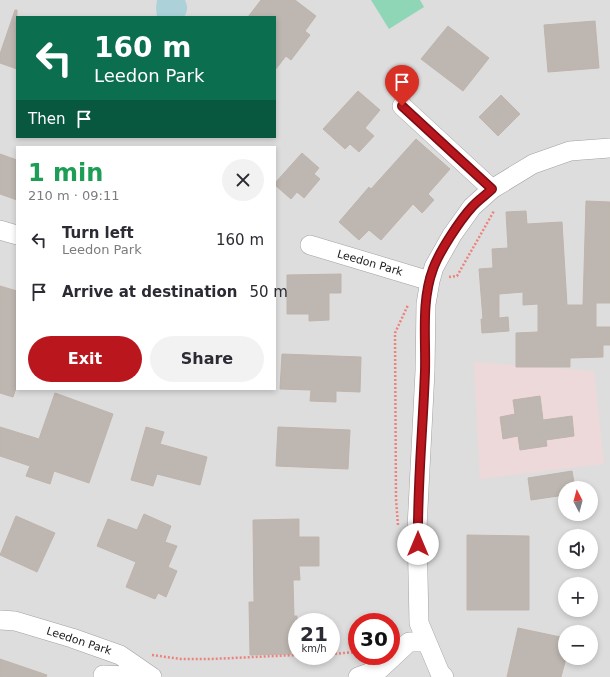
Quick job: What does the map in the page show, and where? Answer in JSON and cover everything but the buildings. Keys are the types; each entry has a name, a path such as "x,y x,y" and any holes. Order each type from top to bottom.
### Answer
{"street":[{"path":"402,106 492,189"},
{"path":"444,677 440,673 419,623 417,528 425,372 426,304 434,267 452,235 472,207 492,189 533,164 570,152 610,148"},
{"path":"0,230 16,235"},
{"name":"Leedon Park","path":"310,245 430,281"},
{"name":"Leedon Park","path":"0,620 15,621 72,638 120,655 152,677"},
{"path":"358,677 380,669 409,642 426,642"},
{"path":"103,675 163,677"}],"path":[{"path":"430,281 457,276 495,211"},
{"path":"399,529 396,498 396,333 408,304"},
{"path":"211,659 288,655"}],"shaded area":[{"path":"0,0 610,0 610,677 0,677"},
{"path":"474,362 594,371 604,464 480,479"}],"green space":[{"path":"371,0 420,0 424,7 389,29"}],"water":[{"path":"157,0 185,0 187,11 184,16 157,16"}],"route":[{"path":"402,106 492,189 472,207 452,235 434,267 430,281 426,304 425,372 417,528 418,544"}]}
